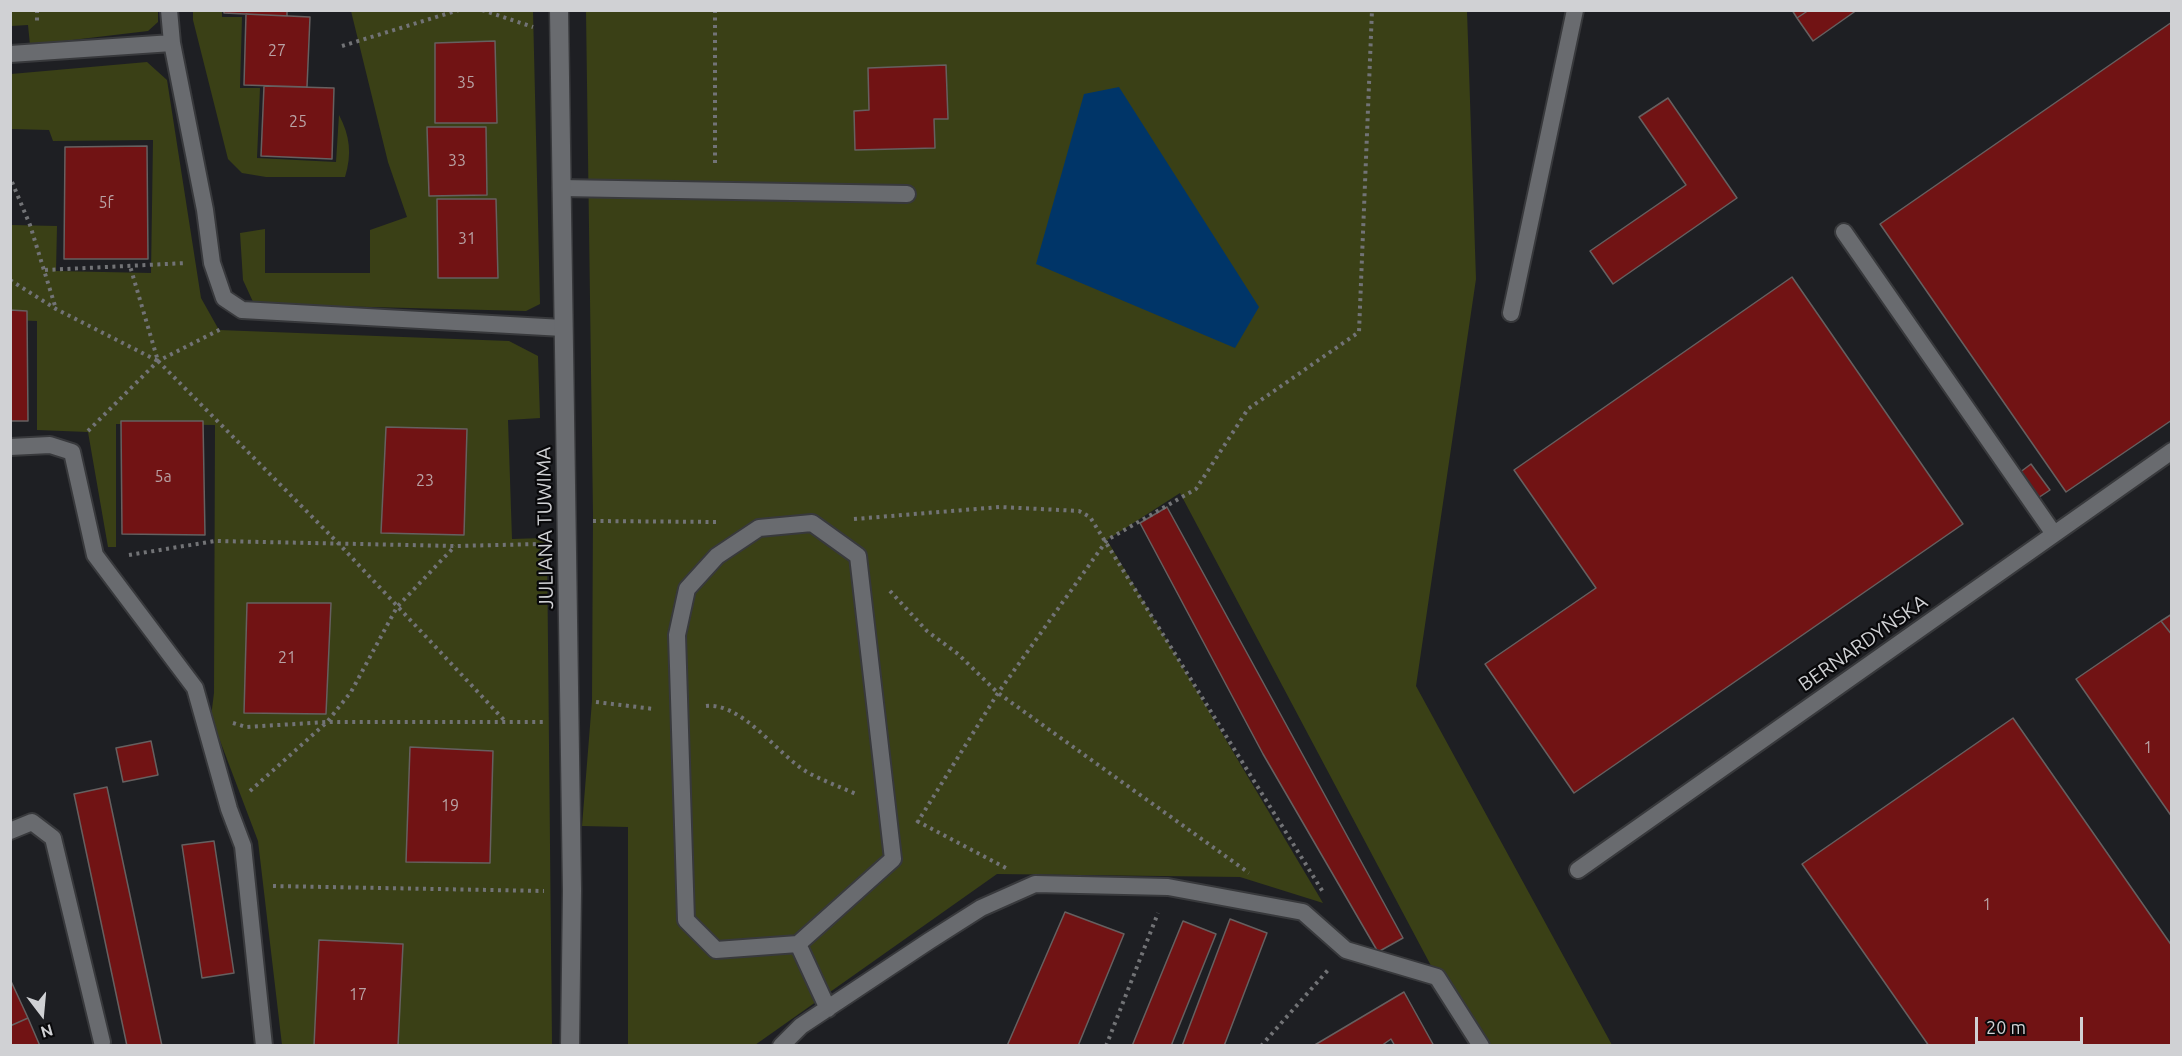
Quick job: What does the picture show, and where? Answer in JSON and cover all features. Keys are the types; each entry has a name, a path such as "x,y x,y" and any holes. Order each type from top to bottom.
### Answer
{"street":[{"name":"JULIANA TUWIMA","path":"558,10 568,544 572,891 570,1046"}],"lane":[{"path":"169,10 172,43 205,210 212,263 224,298 242,310 563,328"},
{"path":"1511,314 1575,10"},
{"path":"10,54 172,43"},
{"path":"561,188 907,194"},
{"path":"1845,232 2054,534"},
{"path":"10,447 50,445 72,452 98,561 195,688 229,809 243,846 264,1046"},
{"name":"BERNARDYŃSKA","path":"1578,870 2172,451"},
{"path":"812,522 858,556 893,859 798,944 716,950 686,921 677,635 687,590 717,556 759,528 812,522"},
{"path":"10,831 32,822 52,837 102,1042"},
{"path":"781,1046 801,1026 981,908 1035,884 1168,887 1303,912 1340,944 1437,977 1481,1046"},
{"path":"798,944 828,1009"}],"path":[{"path":"342,46 360,38 459,10"},
{"path":"482,10 535,27 559,55"},
{"path":"711,191 715,165 715,10"},
{"path":"893,859 998,693 1107,540 1196,489 1248,409 1359,332 1372,10"},
{"path":"12,182 45,270 56,309"},
{"path":"45,270 212,263"},
{"path":"130,266 158,361"},
{"path":"10,280 56,309 158,361 339,544 505,721"},
{"path":"72,452 88,432 158,361 219,330 242,310"},
{"path":"812,522 1000,507 1079,511 1090,517 1107,540 1327,897 1340,944 1261,1046"},
{"path":"567,521 719,522"},
{"path":"98,561 215,541 456,546 568,544"},
{"path":"229,809 327,722 351,692 397,607 456,546"},
{"path":"889,589 927,631 958,654 998,693 1256,877"},
{"path":"569,692 592,701 653,709 712,706 740,716 806,771 918,822 1035,884"},
{"path":"200,709 211,717 246,727 327,722 548,722"},
{"path":"247,885 572,891"},
{"path":"1106,1046 1168,887"}],"green space":[{"path":"10,11 158,11 158,22 148,31 30,45 28,25 11,26"},
{"path":"193,11 222,11 222,17 242,17 240,88 260,88 257,158 336,162 339,115 346,130 349,145 349,161 345,177 266,177 242,173 228,159 193,20"},
{"path":"351,11 533,11 540,304 526,311 254,304 243,280 240,233 265,229 265,273 370,273 370,230 407,217 388,162"},
{"path":"586,11 1467,11 1476,279 1416,686 1612,1045 1488,1045 1437,977 1180,493 1107,540 1323,903 1240,877 997,874 755,1045 628,1045 628,827 582,826 592,701 593,515"},
{"path":"147,62 167,80 201,298 219,330 509,341 538,356 540,418 508,420 512,539 544,538 547,544 552,1045 282,1045 258,841 211,717 214,693 215,425 116,424 116,547 108,547 88,432 37,430 37,321 11,320 11,225 57,226 56,271 151,273 153,140 53,141 49,130 11,129 11,74"}],"water":[{"path":"1119,87 1259,307 1235,348 1036,264 1084,94"}],"building":[{"path":"224,10 287,10 287,16 224,13"},
{"path":"1792,10 1809,10 1797,18"},
{"path":"1809,10 1857,10 1813,41 1797,18"},
{"path":"246,14 310,17 307,87 244,85"},
{"path":"2172,22 2172,420 2066,492 1880,224"},
{"path":"495,41 497,123 435,123 435,43"},
{"path":"946,65 948,119 934,119 935,148 855,150 854,111 869,110 868,68"},
{"path":"264,86 334,88 332,159 261,156"},
{"path":"1668,98 1737,198 1613,284 1590,251 1686,185 1639,117"},
{"path":"427,127 486,127 487,195 429,196"},
{"path":"147,146 148,259 64,259 65,147"},
{"path":"437,199 496,199 498,278 438,278"},
{"path":"1792,277 1963,524 1574,793 1485,664 1596,588 1514,470"},
{"path":"10,310 27,311 28,421 10,421"},
{"path":"121,421 203,421 205,535 122,534"},
{"path":"386,427 467,429 464,535 381,533"},
{"path":"2031,464 2050,490 2038,498 2019,473"},
{"path":"1167,507 1403,938 1378,952 1263,754 1140,523"},
{"path":"247,603 331,603 326,714 244,713"},
{"path":"2172,614 2172,635 2161,621"},
{"path":"2161,621 2172,635 2172,817 2076,679"},
{"path":"2013,718 2172,946 2172,1046 1929,1046 1802,864"},
{"path":"151,741 158,775 123,782 116,748"},
{"path":"410,747 493,751 490,863 406,862"},
{"path":"107,787 162,1046 127,1046 74,794"},
{"path":"214,841 234,973 202,978 182,845"},
{"path":"1065,912 1124,934 1078,1046 1007,1046"},
{"path":"1230,919 1267,933 1224,1046 1182,1046"},
{"path":"1183,921 1216,934 1171,1046 1132,1046"},
{"path":"319,940 403,944 398,1046 314,1046"},
{"path":"10,979 28,1018 10,1026"},
{"path":"1404,992 1434,1046 1395,1046 1391,1039 1381,1046 1313,1046"},
{"path":"28,1018 40,1046 10,1046 10,1026"}]}
